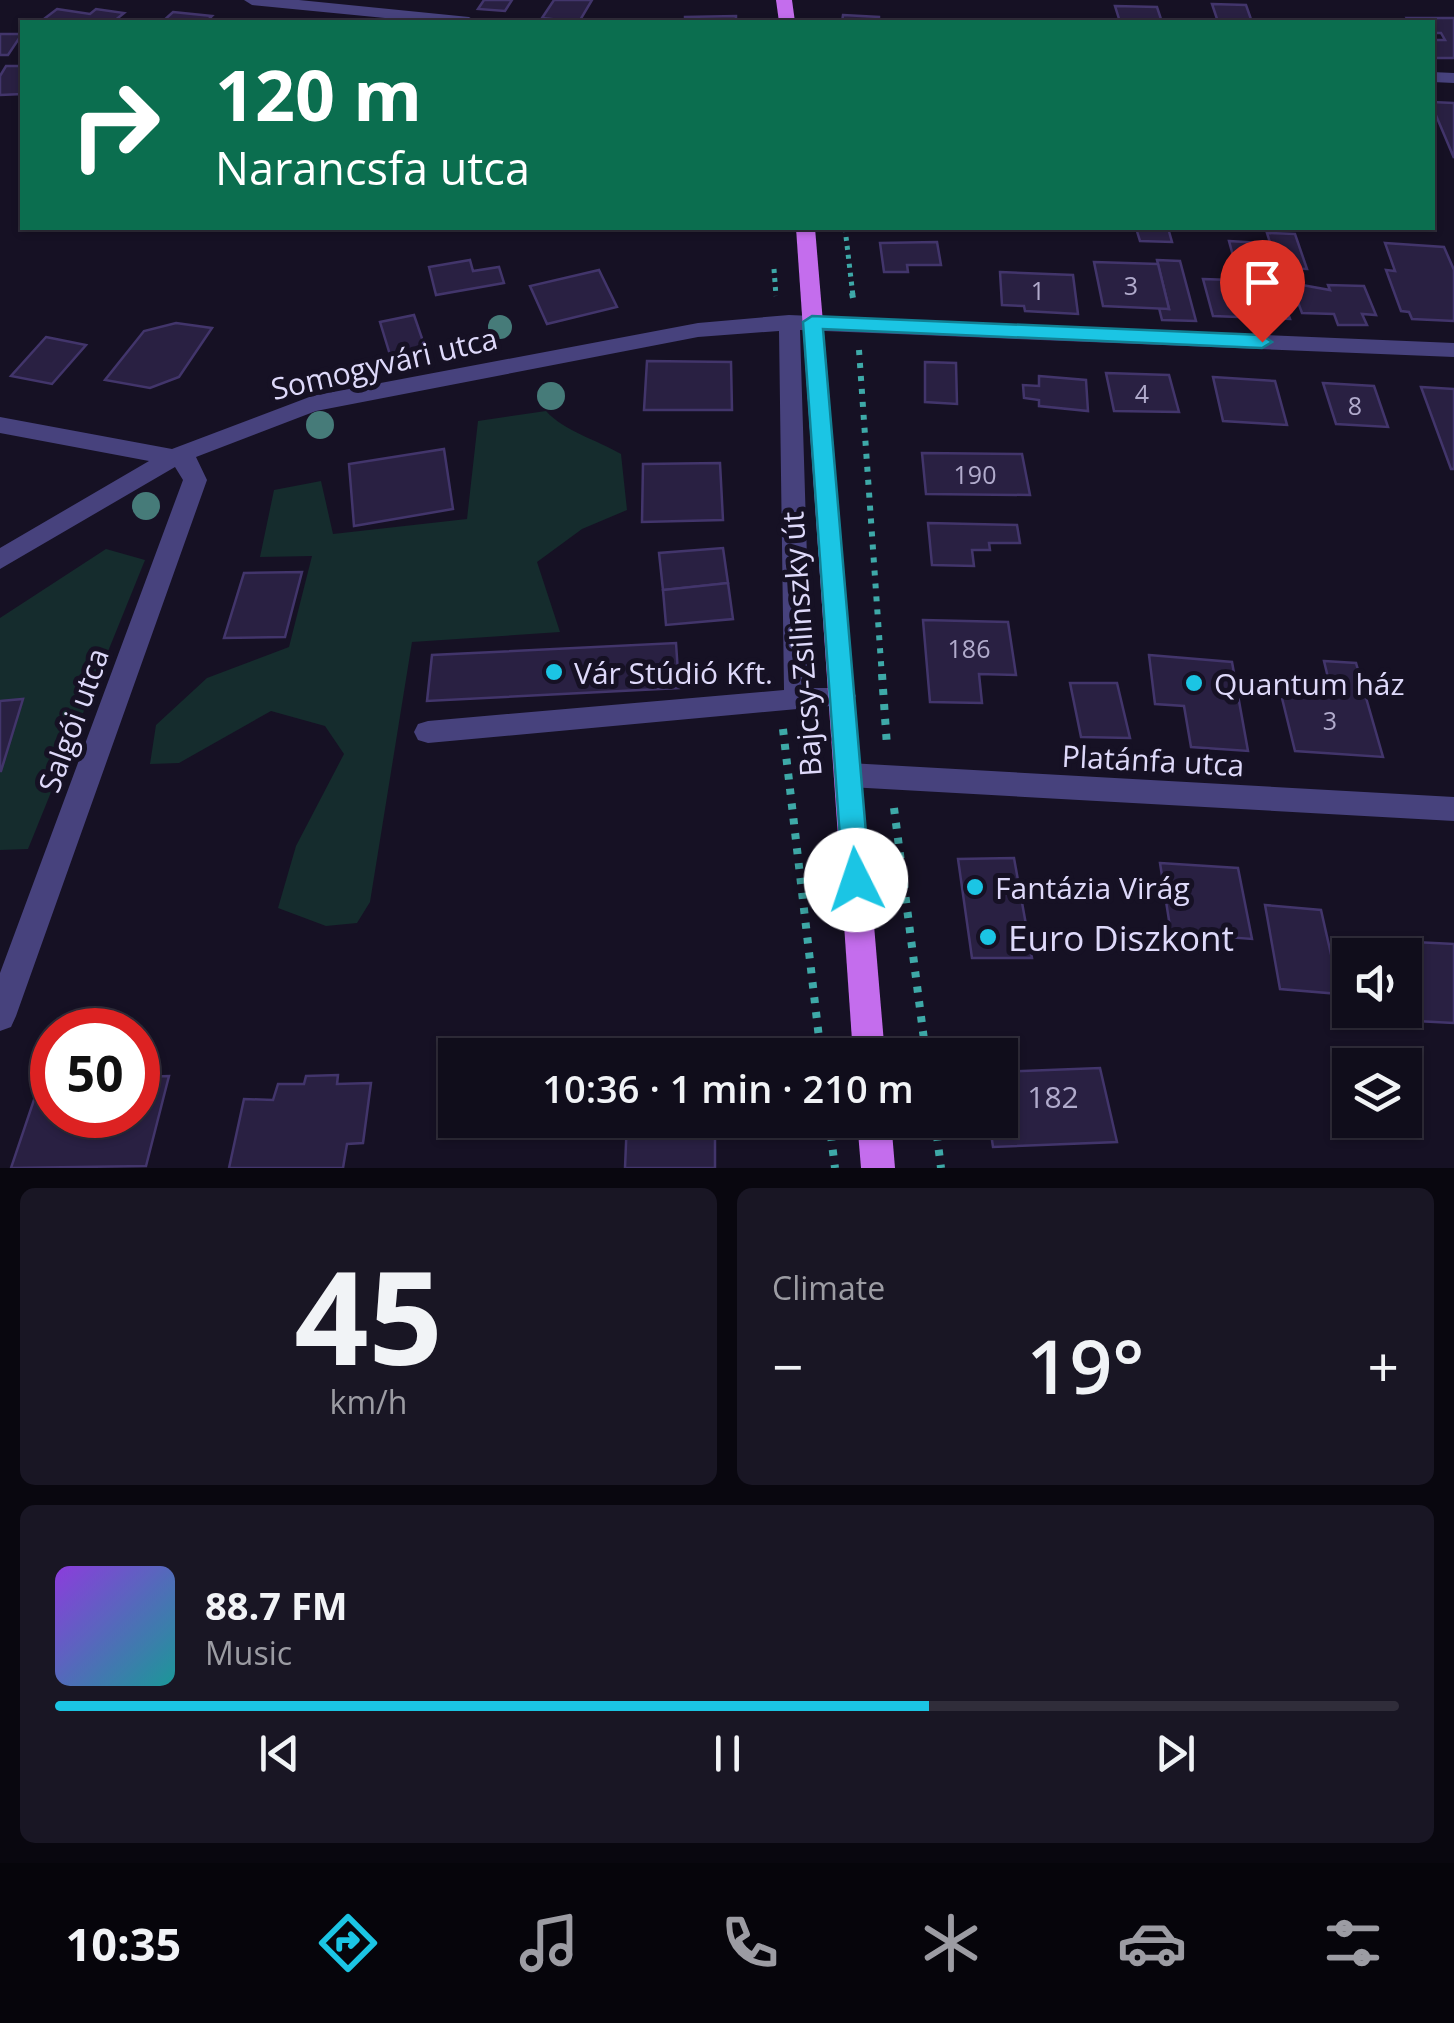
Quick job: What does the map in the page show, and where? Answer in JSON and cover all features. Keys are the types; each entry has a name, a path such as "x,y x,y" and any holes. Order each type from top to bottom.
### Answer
{"main road":[{"name":"Bajcsy-Zsilinszky út","path":"805,230 801,322 843,696 869,1038"},
{"path":"876,1138 878,1168"}],"street":[{"path":"252,0 450,20"},
{"path":"798,700 801,322"},
{"name":"Somogyvári utca","path":"0,560 173,457 312,404 408,382 698,330 801,322 1454,350"},
{"path":"0,426 173,457"},
{"name":"Salgói utca","path":"0,1016 195,480 188,464 173,457"},
{"path":"428,732 843,696"},
{"name":"Platánfa utca","path":"848,775 1454,809"}],"path":[{"path":"844,230 857,324 890,777 924,1038"},
{"path":"831,1138 835,1168"},
{"path":"938,1138 942,1168"}],"green space":[{"path":"546,411 571,430 621,454 627,510 582,529 537,562 560,632 412,642 370,902 357,923 326,926 278,908 296,846 344,754 325,726 271,711 179,763 150,764 156,725 207,678 289,647 312,556 260,557 274,490 321,481 333,534 467,519 478,421"},
{"path":"106,549 145,560 28,849 0,850 0,618"}],"building":[{"path":"484,0 512,0 505,11 478,9"},
{"path":"554,0 592,0 580,20 542,18"},
{"path":"1212,4 1246,5 1251,20 1217,20"},
{"path":"1115,6 1157,7 1161,20 1119,20"},
{"path":"57,9 90,14 96,9 124,13 115,20 43,20"},
{"path":"173,12 212,16 208,20 164,20"},
{"path":"843,15 879,17 879,20 842,20"},
{"path":"736,16 736,20 685,20"},
{"path":"1454,18 1454,58 1435,58 1435,40 1445,40 1441,33 1435,33 1435,20 1408,20"},
{"path":"0,34 20,34 8,55 0,55"},
{"path":"6,66 20,66 20,94 0,95 0,76"},
{"path":"1435,102 1454,103 1454,158 1435,113"},
{"path":"1137,230 1169,230 1172,242 1140,241"},
{"path":"1267,233 1295,234 1307,269 1278,268"},
{"path":"1229,241 1261,243 1268,265 1235,263"},
{"path":"937,242 941,265 907,265 908,272 884,272 880,243"},
{"path":"1385,243 1444,247 1454,270 1454,321 1412,319 1409,312 1401,311 1386,270 1395,271"},
{"path":"470,260 473,271 499,267 504,283 436,295 429,267"},
{"path":"1157,260 1180,261 1196,321 1162,320 1159,308 1169,309"},
{"path":"1094,262 1158,264 1169,309 1103,306"},
{"path":"599,270 617,307 547,324 530,286"},
{"path":"1000,272 1073,275 1078,314 1025,311 1024,306 1002,305"},
{"path":"1203,279 1261,281 1266,295 1282,296 1290,319 1213,316"},
{"path":"1291,283 1330,290 1328,285 1364,286 1376,315 1362,314 1367,325 1338,325 1334,314 1302,313"},
{"path":"414,315 426,350 391,358 380,322"},
{"path":"176,323 212,328 179,377 150,388 105,380 144,331"},
{"path":"46,337 86,345 52,384 11,376"},
{"path":"647,361 731,362 732,410 644,410"},
{"path":"925,362 956,363 957,404 925,402"},
{"path":"1106,373 1169,375 1179,412 1114,411"},
{"path":"1039,376 1086,380 1088,411 1039,406 1039,400 1024,398 1023,385 1039,386"},
{"path":"1213,377 1275,381 1287,425 1223,421"},
{"path":"1323,383 1374,386 1388,427 1336,424"},
{"path":"1421,387 1454,389 1454,469 1451,469"},
{"path":"444,449 453,509 354,526 349,464"},
{"path":"922,453 1022,454 1030,495 926,494"},
{"path":"720,463 723,520 642,522 643,464"},
{"path":"928,523 1017,525 1020,543 989,543 990,550 972,550 974,566 932,565"},
{"path":"723,548 728,583 663,590 659,553"},
{"path":"302,572 285,637 224,638 244,573"},
{"path":"728,583 733,619 666,625 663,590"},
{"path":"923,620 1008,622 1016,675 979,674 982,703 930,702"},
{"name":"Vár Stúdió Kft.","path":"676,643 679,688 427,701 432,655"},
{"name":"Quantum ház","path":"1149,655 1232,662 1248,751 1191,747 1184,706 1155,704"},
{"path":"1324,661 1356,663 1383,757 1295,751 1279,686 1331,690"},
{"path":"1070,683 1117,683 1130,738 1081,737"},
{"path":"23,699 1,771 0,771 0,701"},
{"path":"1014,858 1032,958 972,958 958,859"},
{"path":"1160,863 1238,868 1252,939 1171,933"},
{"path":"1265,905 1321,910 1332,959 1332,993 1280,989"},
{"path":"1422,942 1454,944 1454,1023 1422,1021"},
{"path":"1100,1068 1117,1142 993,1147 992,1138 1018,1138 1018,1071"},
{"path":"338,1075 337,1084 371,1083 363,1143 347,1144 343,1168 229,1168 244,1099 273,1100 278,1084 304,1084 306,1076"},
{"path":"160,1076 169,1076 160,1111"},
{"path":"30,1112 30,1138 153,1138 146,1166 11,1168"},
{"path":"626,1138 715,1138 715,1168 625,1168"}],"place":[{"name":"Vár Stúdió Kft.","path":"554,672"},
{"name":"Quantum ház","path":"1194,683"},
{"name":"Fantázia Virág","path":"975,887"},
{"name":"Euro Diszkont","path":"988,937"}],"route":[{"path":"856,880 812,322 1262,342"}]}
